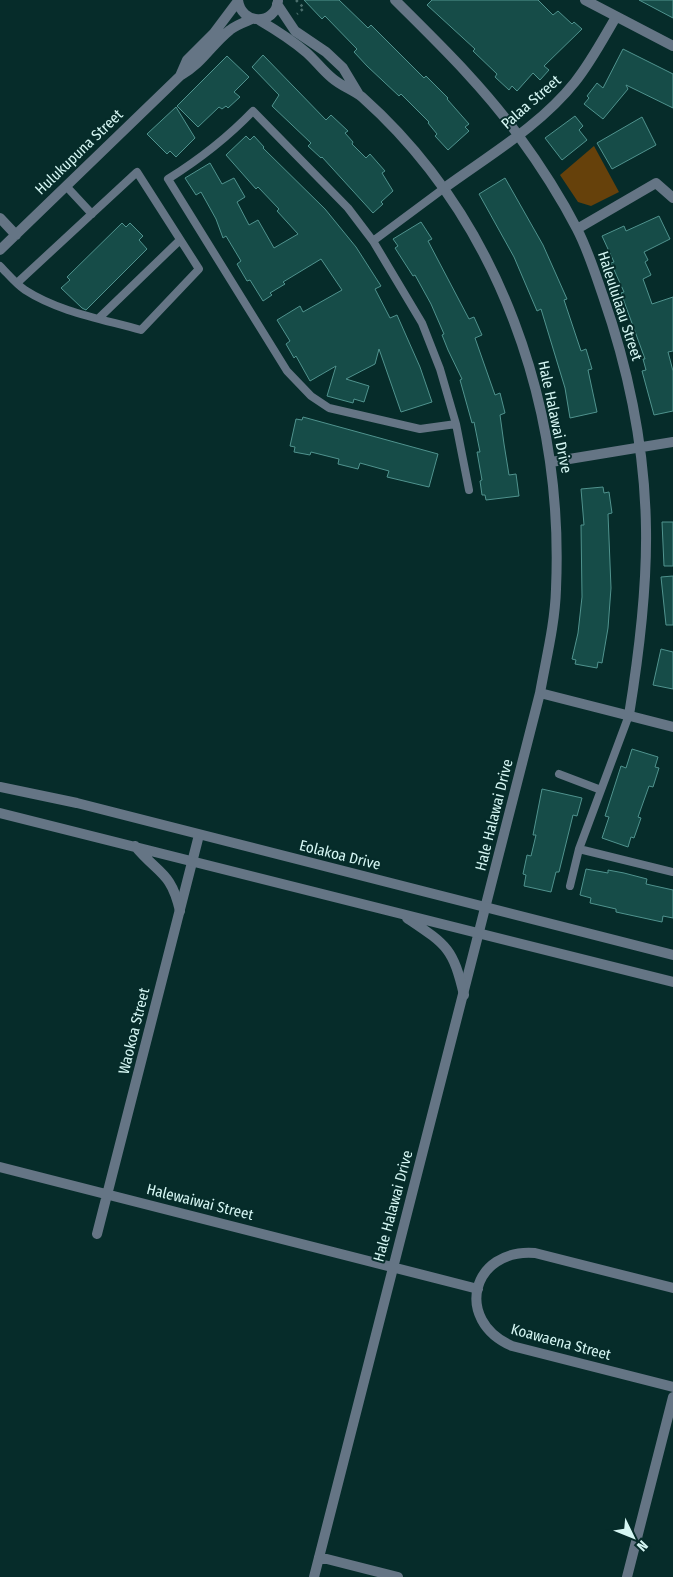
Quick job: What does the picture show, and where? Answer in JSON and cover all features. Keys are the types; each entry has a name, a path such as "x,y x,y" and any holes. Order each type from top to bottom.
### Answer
{"street":[{"name":"Haleululaau Street","path":"395,0 482,90 518,134 551,184 578,230 618,340 641,447 646,530 643,617 628,715"},
{"path":"585,0 673,46"},
{"path":"238,1 241,11 255,19"},
{"name":"Hulukupuna Street","path":"180,76 187,60 214,33 238,1"},
{"name":"Hulukupuna Street","path":"0,250 180,76 196,68 232,28 271,15 278,2"},
{"name":"Hale Halawai Drive","path":"278,2 295,31 313,42 343,68 360,96"},
{"name":"Palaa Street","path":"443,189 547,111 574,83 593,57 616,17"},
{"name":"Hale Halawai Drive","path":"255,19 291,40 332,78 360,96 396,130 443,189 480,246 511,311 540,406 551,462 557,534 556,591 540,694 487,908 392,1266 314,1577"},
{"path":"578,230 656,183 673,198"},
{"path":"0,218 16,235"},
{"path":"551,462 673,442"},
{"path":"540,694 673,727"},
{"name":"Eolakoa Drive","path":"0,787 42,795 673,955"},
{"path":"0,813 673,982"},
{"name":"Waokoa Street","path":"97,1234 199,835"},
{"path":"135,846 147,861 170,880 176,892 180,911"},
{"path":"400,913 430,934 447,949 457,965 464,995"},
{"name":"Halewaiwai Street","path":"0,1167 392,1266"},
{"name":"Koawaena Street","path":"673,1288 535,1253 520,1252 496,1261 486,1270 478,1289 477,1308 481,1321 489,1332 499,1340 512,1346 673,1387"},
{"path":"392,1266 478,1289"},
{"path":"627,1577 673,1397"},
{"path":"319,1557 398,1577"}],"lane":[{"path":"456,424 420,429 329,408 311,396 287,371 168,179 201,159 231,134 253,111 342,202 373,240 422,323 440,369 456,424 469,490"},
{"path":"0,266 17,283 24,289 53,305 141,330 199,269 137,172 17,283"},
{"path":"66,186 92,214"},
{"path":"373,240 443,189"},
{"path":"98,318 180,240"},
{"path":"570,886 579,849 628,715"},
{"path":"559,774 601,790"},
{"path":"579,849 673,872"}],"shaded area":[{"path":"594,146 619,192 591,206 578,202 560,175"}],"building":[{"path":"304,0 339,0 368,28 371,25 424,78 426,76 448,98 469,124 465,127 469,131 448,150 435,136 437,134 429,122 401,94 399,96 367,66 354,52 357,49 325,16 322,19"},
{"path":"432,0 538,0 553,15 558,11 572,24 574,22 582,29 544,66 549,70 540,80 533,73 517,91 512,86 509,90 495,77 497,74 473,51 475,49 427,5"},
{"path":"639,0 673,0 673,18"},
{"path":"623,49 673,74 673,108 626,85 628,89 603,119 584,104 589,98 587,96 597,83 603,88"},
{"path":"263,55 326,120 331,115 348,131 345,133 353,142 352,144 366,158 370,154 385,171 382,173 393,191 373,213 322,157 308,146 311,143 272,106 279,95 252,67"},
{"path":"227,56 249,77 234,92 240,97 228,108 226,106 222,109 219,107 198,127 177,106"},
{"path":"176,107 195,138 176,157 170,151 167,154 147,134"},
{"path":"575,116 583,126 579,130 587,140 562,160 545,138"},
{"path":"642,117 656,145 612,169 597,143"},
{"path":"246,136 250,140 254,136 263,148 325,209 356,247 381,286 375,289 390,318 397,315 420,367 432,402 401,412 379,349 375,364 346,379 369,386 364,402 354,399 353,403 327,396 336,366 310,381 296,356 294,358 286,344 290,341 277,320 300,306 303,312 342,290 321,259 283,282 285,284 270,293 272,295 263,301 250,280 247,281 237,264 241,261 226,236 223,238 216,219 201,192 196,195 185,178 210,163 222,184 234,178 245,197 237,202 249,225 258,220 274,248 298,234 277,211 279,209 258,187 256,189 226,155"},
{"path":"505,178 543,245 567,299 564,300 581,351 586,349 592,369 588,370 597,412 570,418 565,388 541,309 537,311 514,257 479,194"},
{"path":"659,216 670,239 644,252 648,260 645,262 651,275 643,279 652,304 673,297 673,351 668,352 673,371 673,411 654,415 642,371 646,370 643,359 645,359 621,293 624,292 611,263 614,262 602,236 624,226 626,231"},
{"path":"421,222 432,239 428,241 469,319 474,317 482,335 475,338 495,395 500,393 505,413 500,415 509,475 516,474 519,496 486,500 485,495 482,495 480,481 482,480 477,452 480,452 474,422 472,423 460,380 462,379 448,350 442,335 444,334 431,304 415,275 413,276 395,248 398,246 393,239"},
{"path":"122,223 126,227 130,223 143,236 139,240 147,249 86,310 61,288 70,280 67,277"},
{"path":"303,417 438,454 429,487 387,477 389,471 360,463 358,469 338,464 339,459 311,452 310,455 294,452 295,447 290,446 296,419 302,420"},
{"path":"603,487 604,493 609,492 612,513 608,514 611,588 608,628 602,663 598,662 597,668 575,664 576,660 572,659 578,633 582,597 581,525 584,525 581,489"},
{"path":"662,522 673,522 673,566 664,566"},
{"path":"673,576 673,625 666,625 661,577"},
{"path":"661,649 673,652 673,689 653,685"},
{"path":"632,749 658,757 655,767 659,768 653,787 649,786 638,817 641,818 634,838 631,837 628,847 602,838 609,817 605,816 621,766 626,768"},
{"path":"542,789 582,798 577,816 573,815 559,872 556,872 551,892 524,886 526,875 523,874 527,855 531,856 536,835 533,835"},
{"path":"586,869 608,873 608,870 624,873 647,879 646,884 673,890 673,918 663,916 662,922 616,912 616,909 590,903 591,898 580,895"}]}
